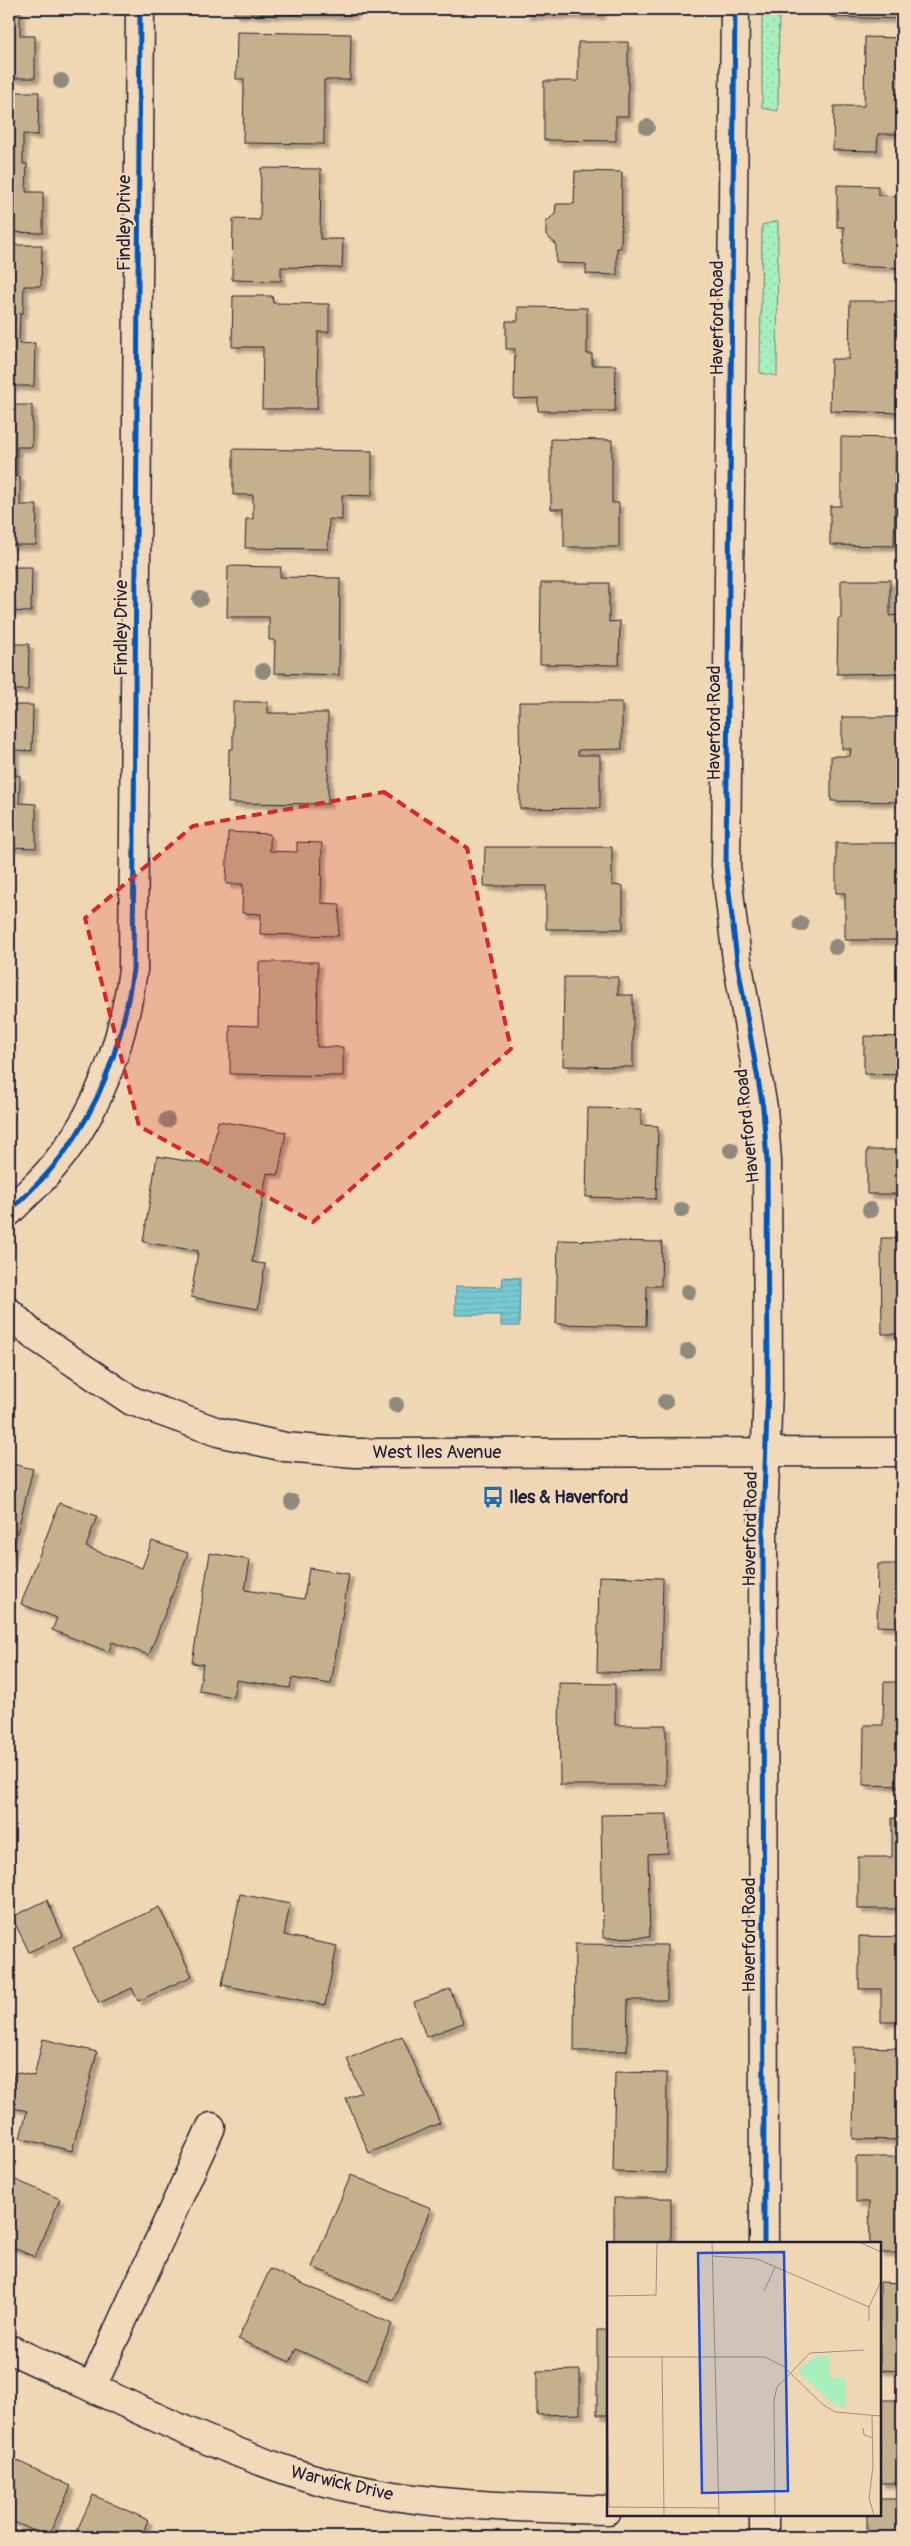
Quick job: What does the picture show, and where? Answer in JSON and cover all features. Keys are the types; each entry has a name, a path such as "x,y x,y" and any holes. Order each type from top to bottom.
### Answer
{"street":[{"name":"Findley Drive","path":"9,1212 52,1168 75,1136 93,1105 119,1040 128,1004 132,970 140,9"},
{"name":"Haverford Road","path":"734,9 726,866 737,960 762,1108 767,1161 769,1253 763,1523 764,2242"},
{"name":"West Iles Avenue","path":"9,1312 32,1334 132,1401 218,1432 285,1447 355,1453 902,1452"},
{"path":"92,2387 210,2127"},
{"name":"Warwick Drive","path":"9,2349 212,2442 288,2471 362,2490 417,2500 486,2507 607,2510"},
{"path":"764,2516 764,2537"}],"highlighted area":[{"path":"384,792 467,848 511,1049 416,1135 313,1222 139,1126 85,918 193,826"}],"green space":[{"path":"779,9 778,111 762,108 762,10"},
{"path":"778,221 777,376 760,373 762,225"}],"water":[{"path":"503,1277 520,1278 519,1326 501,1326 501,1315 455,1315 456,1286 502,1287"}],"building":[{"path":"9,9 20,9 20,36 35,36 35,78 9,78"},
{"path":"234,9 354,9 354,15 234,14"},
{"path":"526,9 601,9 601,15 525,15"},
{"path":"831,9 902,9 902,19 831,17"},
{"path":"237,32 351,34 350,80 324,80 324,144 243,143 244,79 236,79"},
{"path":"865,37 902,38 902,134 878,134 877,151 833,150 834,106 864,106"},
{"path":"578,42 628,42 628,116 616,116 616,141 544,140 544,81 578,81"},
{"path":"9,92 39,92 38,135 23,134 23,164 27,164 26,192 43,192 43,233 9,232"},
{"path":"261,168 321,169 320,239 343,239 342,268 281,267 281,281 232,280 233,219 260,220"},
{"path":"575,171 622,172 621,248 617,248 617,275 586,274 586,264 556,263 556,244 546,235 546,222 555,214 556,204 574,204"},
{"path":"837,185 878,186 878,195 902,196 902,268 842,266 844,227 837,227"},
{"path":"9,245 42,245 41,286 24,286 23,313 20,313 19,344 35,343 34,386 9,386"},
{"path":"233,296 272,296 273,303 329,304 329,332 318,332 317,409 262,409 263,347 232,347"},
{"path":"850,301 902,301 902,413 830,411 831,359 849,359"},
{"path":"518,307 587,308 587,354 592,354 592,365 616,365 615,411 538,411 538,398 514,399 515,349 506,349 506,321 518,321"},
{"path":"9,405 32,405 32,447 17,447 17,477 20,477 20,505 37,505 36,545 9,545"},
{"path":"841,437 896,438 894,546 830,545 830,506 841,506"},
{"path":"551,439 612,440 612,503 619,503 619,547 564,547 564,509 551,509"},
{"path":"233,449 372,451 372,496 342,495 342,520 329,519 328,549 245,548 246,519 253,519 253,495 233,495"},
{"path":"228,566 281,567 280,577 340,578 339,675 274,673 275,640 269,640 269,617 227,617"},
{"path":"9,567 32,567 31,612 9,611"},
{"path":"841,580 890,580 890,616 902,615 902,673 837,674 838,619 841,618"},
{"path":"541,583 609,583 609,622 620,621 619,665 540,664"},
{"path":"9,644 29,644 28,690 9,690"},
{"path":"233,702 268,702 268,713 328,713 328,804 228,803 229,749 233,749"},
{"path":"519,702 622,702 622,749 578,750 578,755 600,755 600,808 520,809"},
{"path":"9,705 33,705 32,751 15,750 14,775 20,776 19,803 36,804 36,848 9,847"},
{"path":"842,717 902,717 902,802 831,801 831,756 850,756 851,749 842,749"},
{"path":"228,832 270,834 270,851 297,852 297,842 322,843 321,903 340,904 338,936 260,934 261,914 242,913 243,884 226,884"},
{"path":"836,843 901,843 900,940 845,940 845,893 836,893"},
{"path":"485,847 612,847 612,885 623,886 623,929 546,929 546,886 484,886"},
{"path":"259,962 318,962 317,1047 343,1047 343,1076 230,1074 230,1025 258,1026"},
{"path":"564,977 618,977 618,995 633,995 633,1067 563,1066"},
{"path":"864,1036 902,1037 902,1075 864,1074"},
{"path":"588,1108 641,1109 641,1125 658,1126 656,1199 586,1197"},
{"path":"899,1120 902,1120 902,1194 867,1194 867,1150 899,1150"},
{"path":"218,1121 286,1132 278,1175 267,1173 252,1262 265,1264 258,1309 191,1297 198,1251 143,1242 157,1156 210,1165"},
{"path":"881,1238 902,1238 902,1334 882,1334"},
{"path":"558,1240 662,1242 661,1286 647,1286 646,1326 556,1324"},
{"path":"9,1463 33,1469 9,1565"},
{"path":"59,1503 97,1516 86,1547 142,1568 152,1541 188,1553 149,1655 112,1642 109,1652 52,1630 57,1618 21,1604"},
{"path":"210,1553 250,1560 245,1590 304,1599 309,1568 349,1574 331,1684 292,1678 290,1688 236,1680 233,1697 199,1691 203,1664 192,1663"},
{"path":"878,1564 902,1564 902,1627 877,1626"},
{"path":"599,1576 663,1578 661,1673 597,1672"},
{"path":"884,1682 902,1682 902,1786 863,1785 864,1725 883,1725"},
{"path":"559,1683 615,1684 615,1725 666,1725 666,1785 560,1785"},
{"path":"667,1814 668,1853 648,1854 650,1937 603,1938 601,1815"},
{"path":"892,1818 902,1818 902,1909 858,1909 858,1857 892,1857"},
{"path":"240,1894 290,1904 284,1935 337,1946 325,2005 222,1985"},
{"path":"47,1900 63,1936 29,1952 12,1917"},
{"path":"159,1907 192,1976 138,2001 132,1988 99,2003 73,1948"},
{"path":"859,1936 902,1937 902,2022 881,2022 881,1989 859,1989"},
{"path":"575,1944 667,1945 667,2000 628,2000 627,2051 574,2051"},
{"path":"450,1989 463,2023 426,2037 414,2002"},
{"path":"402,2036 440,2123 369,2153 346,2099 361,2092 347,2059"},
{"path":"43,2039 97,2052 72,2151 20,2138 27,2111 9,2107 9,2095 15,2072 34,2076"},
{"path":"854,2047 902,2048 902,2140 853,2139"},
{"path":"615,2072 667,2073 666,2173 613,2172"},
{"path":"856,2157 902,2157 902,2253 881,2253 881,2242 870,2242 869,2202 856,2202"},
{"path":"351,2175 431,2208 393,2300 312,2267"},
{"path":"9,2177 60,2199 35,2257 9,2246"},
{"path":"614,2198 671,2198 671,2242 614,2242"},
{"path":"270,2269 392,2324 367,2381 296,2349 290,2362 238,2339"},
{"path":"881,2282 902,2283 902,2371 881,2370"},
{"path":"597,2330 607,2330 607,2415 597,2415"},
{"path":"580,2370 580,2414 537,2415 537,2371"},
{"path":"881,2400 902,2400 902,2483 881,2483"},
{"path":"9,2457 71,2486 48,2537 9,2520"},
{"path":"93,2495 148,2520 141,2537 74,2537"},
{"path":"881,2499 902,2499 902,2537 858,2537 858,2532 867,2532 867,2516 881,2516"}],"cycle path":[{"path":"9,1212 47,1174 69,1147 96,1100 123,1023 133,970 140,9"},
{"path":"735,9 726,866 737,960 763,1108 767,1161 768,1387 763,1523 764,2242"}],"place":[{"name":"Iles & Haverford","path":"493,1497"}]}
